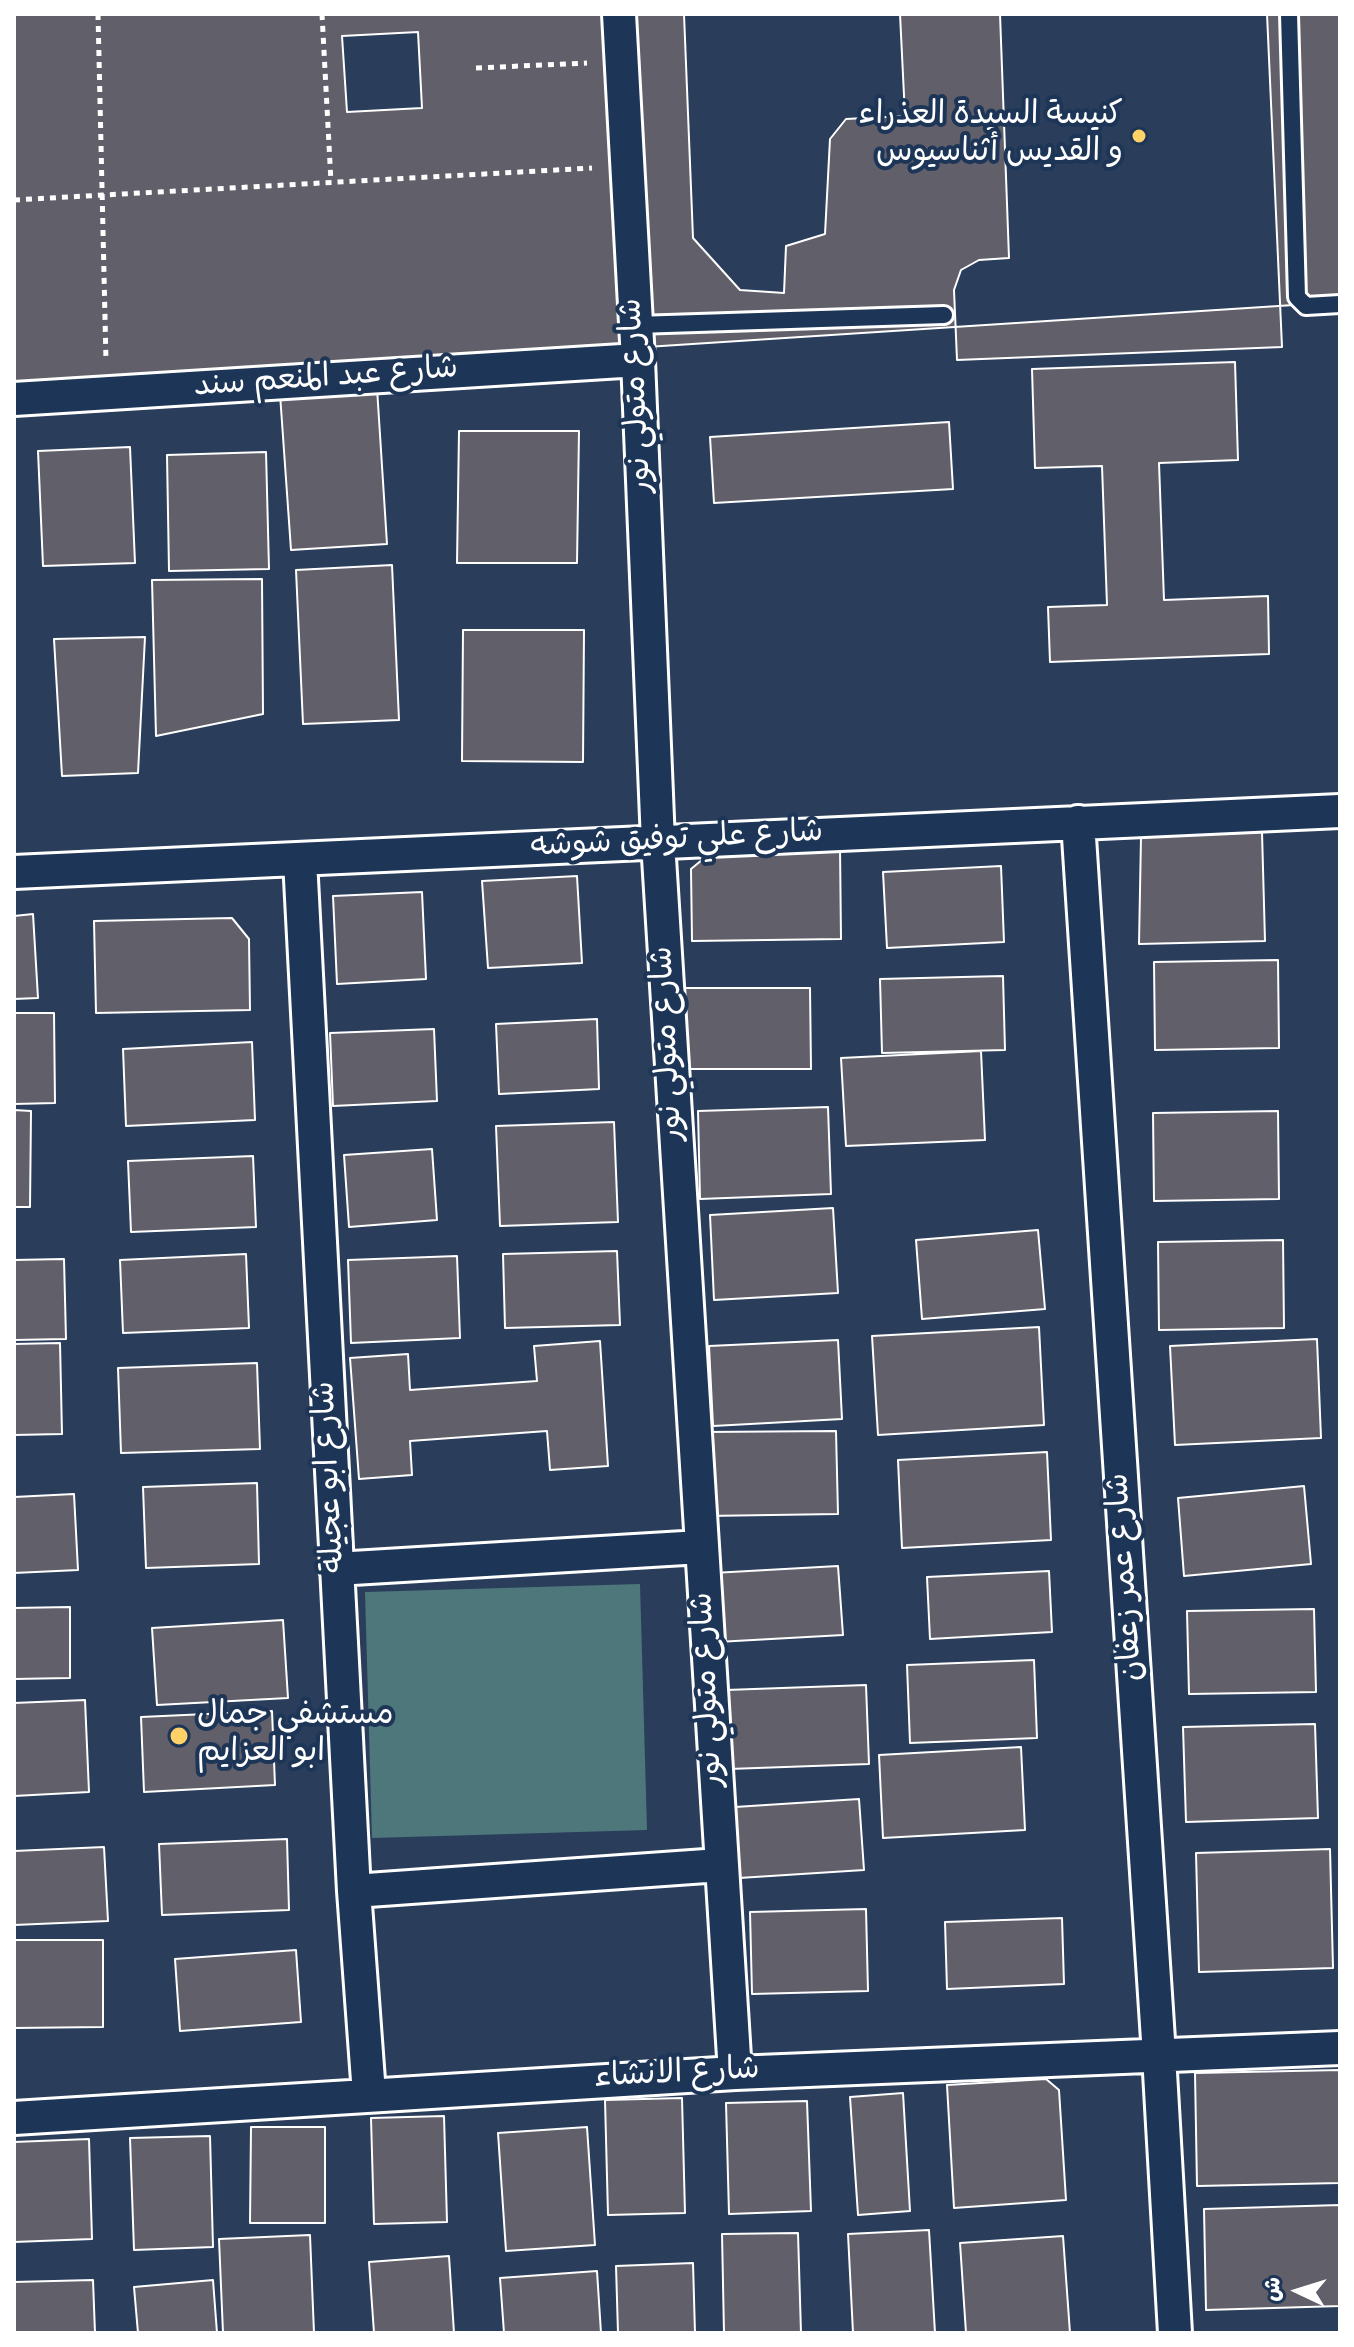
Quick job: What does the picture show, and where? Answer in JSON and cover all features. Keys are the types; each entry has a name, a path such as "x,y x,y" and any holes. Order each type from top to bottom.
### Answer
{"street":[{"name":"شارع متولي نور","path":"619,14 638,360 658,842 735,2073"},
{"name":"شارع عبد المنعم سند","path":"14,399 638,360"},
{"name":"شارع علي توفيق شوشه","path":"14,872 1340,811"},
{"name":"شارع عمر زعفان","path":"1078,822 1175,2333"},
{"name":"شارع ابو عجيلة","path":"300,860 354,1891 369,2094"},
{"path":"336,1569 701,1547"},
{"path":"354,1891 720,1865"},
{"name":"شارع الانشاء","path":"14,2118 735,2073 1340,2048"}],"lane":[{"path":"1289,14 1297,297 1306,306 1340,304"},
{"path":"636,325 944,315"}],"path":[{"path":"98,14 106,393"},
{"path":"322,14 331,182"},
{"path":"476,68 622,62"},
{"path":"14,200 628,166"}],"green space":[{"path":"640,1584 647,1830 372,1838 365,1592"}],"building":[{"path":"14,14 1340,14 1340,302 14,388"},
{"path":"684,14 900,14 905,116 846,119 830,139 825,234 786,246 784,293 740,290 693,238"},
{"name":"كنيسة السيدة العذراء و القديس أثناسيوس","path":"1000,14 1267,14 1282,347 957,360 954,290 961,270 979,260 1009,258"},
{"path":"418,32 422,108 347,112 342,36"},
{"path":"1235,362 1238,460 1159,463 1164,600 1268,596 1269,654 1050,662 1048,607 1107,605 1102,466 1035,468 1032,369"},
{"path":"377,388 387,544 291,550 280,394"},
{"path":"949,422 953,489 714,503 710,437"},
{"path":"459,431 579,431 577,563 457,563"},
{"path":"130,447 135,563 43,566 38,451"},
{"path":"266,452 269,569 169,571 167,455"},
{"path":"392,565 399,720 303,724 296,570"},
{"path":"262,579 263,714 156,736 152,580"},
{"path":"463,630 584,630 583,762 462,761"},
{"path":"145,637 138,773 62,776 54,639"},
{"path":"1262,832 1265,941 1139,944 1141,837"},
{"path":"840,848 841,939 692,941 691,869 714,850"},
{"path":"1001,866 1004,942 887,948 883,872"},
{"path":"577,876 582,963 488,968 482,881"},
{"path":"422,892 426,979 337,984 333,896"},
{"path":"33,914 38,998 14,999 14,916"},
{"path":"232,918 249,939 250,1010 96,1013 94,921"},
{"path":"1278,960 1279,1048 1155,1050 1154,962"},
{"path":"1003,976 1005,1050 882,1053 880,979"},
{"path":"685,988 810,988 811,1069 685,1069"},
{"path":"14,1013 54,1013 55,1103 14,1104"},
{"path":"597,1019 599,1089 499,1094 496,1024"},
{"path":"434,1029 437,1101 333,1106 330,1033"},
{"path":"252,1042 255,1120 126,1126 123,1049"},
{"path":"981,1051 985,1140 846,1146 841,1058"},
{"path":"828,1107 831,1194 700,1199 698,1111"},
{"path":"14,1110 31,1111 30,1207 14,1207"},
{"path":"1278,1111 1279,1199 1154,1201 1153,1113"},
{"path":"614,1122 618,1222 500,1226 496,1126"},
{"path":"432,1149 437,1220 349,1227 344,1155"},
{"path":"253,1156 256,1227 131,1232 128,1161"},
{"path":"833,1208 838,1293 714,1300 710,1215"},
{"path":"1038,1230 1045,1309 922,1319 916,1240"},
{"path":"1283,1240 1284,1328 1159,1330 1158,1242"},
{"path":"617,1251 620,1325 505,1328 503,1254"},
{"path":"246,1254 249,1328 123,1333 120,1260"},
{"path":"457,1256 460,1338 351,1343 348,1260"},
{"path":"64,1259 66,1339 14,1340 14,1260"},
{"path":"1039,1327 1044,1425 878,1435 872,1336"},
{"path":"1317,1339 1321,1438 1175,1445 1170,1346"},
{"path":"838,1340 842,1419 713,1426 709,1346"},
{"path":"600,1341 608,1466 550,1470 547,1431 410,1441 412,1475 359,1479 350,1358 408,1354 410,1390 537,1381 534,1346"},
{"path":"60,1343 62,1434 14,1435 14,1344"},
{"path":"257,1363 260,1449 121,1453 118,1368"},
{"path":"836,1431 838,1514 705,1516 704,1432"},
{"path":"1047,1452 1051,1540 902,1548 898,1460"},
{"path":"257,1483 259,1564 146,1568 143,1487"},
{"path":"1304,1486 1311,1564 1184,1576 1178,1498"},
{"path":"74,1494 78,1570 14,1573 14,1497"},
{"path":"838,1566 843,1635 717,1642 713,1573"},
{"path":"1049,1571 1052,1632 930,1639 927,1577"},
{"path":"70,1607 70,1678 14,1679 14,1608"},
{"path":"1314,1609 1316,1692 1189,1694 1187,1611"},
{"path":"283,1620 288,1698 157,1705 152,1628"},
{"path":"1034,1660 1037,1738 910,1743 907,1665"},
{"path":"866,1685 869,1764 729,1769 726,1690"},
{"path":"85,1700 89,1792 14,1796 14,1703"},
{"path":"272,1711 275,1785 144,1792 141,1717"},
{"path":"1315,1724 1318,1818 1186,1822 1183,1727"},
{"path":"1021,1747 1025,1830 883,1838 879,1755"},
{"path":"859,1799 864,1870 739,1878 735,1807"},
{"path":"287,1839 289,1910 162,1915 159,1844"},
{"path":"104,1847 108,1921 14,1925 14,1851"},
{"path":"1330,1849 1333,1968 1199,1972 1196,1853"},
{"path":"866,1909 868,1991 752,1994 750,1912"},
{"path":"1062,1918 1064,1984 947,1989 945,1922"},
{"path":"14,1940 103,1940 103,2027 14,2028"},
{"path":"296,1950 301,2022 180,2031 175,1959"},
{"path":"1340,2070 1340,2183 1197,2186 1195,2073"},
{"path":"1046,2079 1059,2090 1066,2200 954,2208 947,2085"},
{"path":"903,2093 910,2211 858,2215 850,2097"},
{"path":"682,2098 685,2213 608,2215 605,2100"},
{"path":"807,2101 811,2211 729,2214 726,2103"},
{"path":"444,2116 447,2222 374,2224 371,2118"},
{"path":"251,2127 325,2127 325,2223 250,2223"},
{"path":"587,2127 595,2245 506,2251 498,2133"},
{"path":"210,2136 213,2247 134,2250 130,2138"},
{"path":"89,2139 92,2239 14,2242 14,2142"},
{"path":"1340,2205 1340,2306 1206,2310 1204,2209"},
{"path":"929,2230 935,2333 853,2333 848,2234"},
{"path":"798,2233 801,2333 724,2333 722,2234"},
{"path":"310,2235 314,2333 223,2333 219,2239"},
{"path":"1063,2236 1070,2333 966,2333 960,2243"},
{"path":"449,2256 454,2333 374,2333 369,2262"},
{"path":"693,2263 695,2333 618,2333 616,2266"},
{"path":"597,2271 601,2333 504,2333 500,2278"},
{"path":"93,2280 95,2333 14,2333 14,2282"},
{"path":"213,2280 217,2333 138,2333 134,2287"}],"place":[{"name":"كنيسة السيدة العذراء و القديس أثناسيوس","path":"1139,136"},
{"name":"مستشفي جمال ابو العزايم","path":"179,1736"}]}
